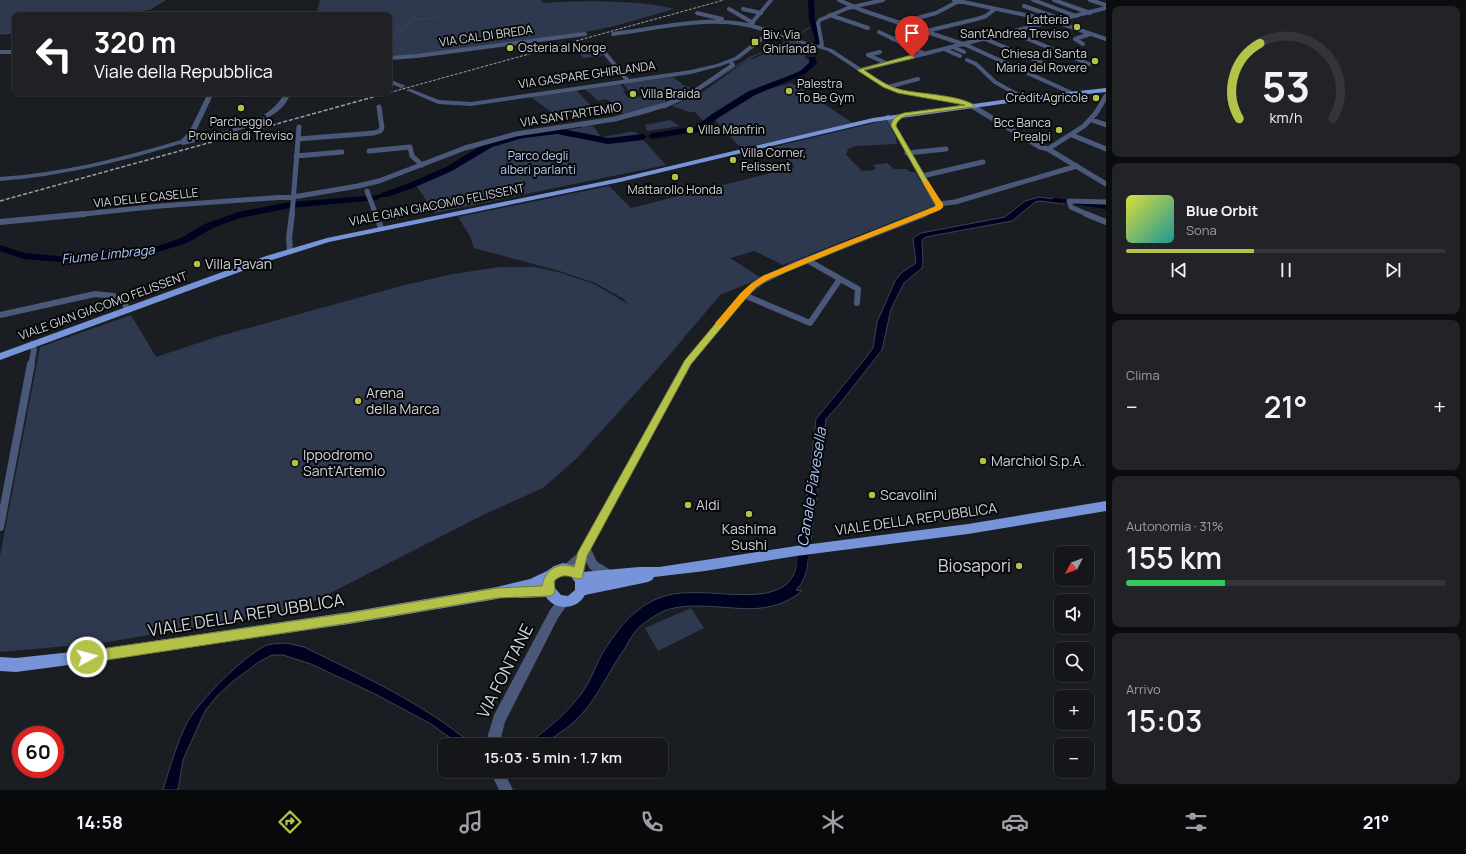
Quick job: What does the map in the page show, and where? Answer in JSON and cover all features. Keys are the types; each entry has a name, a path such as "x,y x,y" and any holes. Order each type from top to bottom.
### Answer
{"main road":[{"name":"VIALE GIAN GIACOMO FELISSENT","path":"0,357 32,344 290,251 327,240 620,180 888,117 1106,90"},
{"name":"VIALE DELLA REPUBBLICA","path":"0,664 16,665 99,655 349,618 497,593 531,584 561,570 595,586 636,579 659,572 796,551 953,531 1106,506"},
{"name":"VIALE DELLA REPUBBLICA","path":"577,578 639,572 659,572"},
{"path":"552,575 548,583 556,597"},
{"name":"VIALE DELLA REPUBBLICA","path":"497,593 576,598 577,578"}],"street":[{"path":"752,24 771,0"},
{"path":"839,0 854,7 963,44 1074,94"},
{"path":"820,46 822,45 818,21 830,15 854,7 883,0"},
{"path":"898,22 936,14 956,0 1054,22 1105,38"},
{"path":"1033,0 1076,16"},
{"path":"1054,0 1090,12"},
{"path":"1090,0 1106,7"},
{"path":"1024,6 1061,20"},
{"path":"860,70 1054,22 1106,7"},
{"path":"729,9 752,24 772,32 820,46 834,53 888,87 906,93 964,102 1040,147 1048,149 1106,184"},
{"path":"743,9 761,13"},
{"path":"893,39 982,17 995,9"},
{"path":"697,13 727,21 752,24"},
{"path":"830,15 868,28"},
{"path":"612,34 727,21"},
{"name":"VIA GASPARE GHIRLANDA","path":"409,90 429,99 447,103 471,104 697,70 731,62 743,55 762,38 772,32"},
{"path":"879,32 925,54"},
{"path":"1011,32 1088,64"},
{"name":"VIA CAL DI BREDA","path":"392,58 417,56 585,34"},
{"path":"1083,44 1075,39 1090,34"},
{"path":"985,39 1060,70"},
{"path":"953,47 964,52"},
{"path":"944,49 960,56"},
{"path":"0,52 12,52"},
{"path":"604,52 628,80"},
{"path":"880,52 868,55 886,64"},
{"path":"967,60 976,64 995,82 1024,99"},
{"name":"VIA SANT'ARTEMIO","path":"294,196 370,184 471,146 516,134 615,119 665,106 695,92 731,67 734,64 731,62"},
{"path":"888,87 918,79"},
{"path":"392,82 401,86"},
{"path":"164,147 183,141 189,137 198,122 209,96"},
{"path":"0,179 42,176 81,169 229,130 256,121 268,115 283,103 286,96"},
{"path":"1048,149 1052,145 1072,135 1092,120 1106,96"},
{"path":"954,101 961,103 963,107"},
{"path":"298,139 374,133 380,131 382,128 379,108"},
{"path":"894,126 896,119 904,115"},
{"path":"888,117 907,153 939,204"},
{"path":"1092,120 1106,125"},
{"path":"198,122 197,129 201,132 210,133 229,130"},
{"path":"290,251 289,238 294,196 298,127"},
{"path":"1072,135 1106,149"},
{"path":"369,151 410,147 412,156 422,164"},
{"path":"907,153 946,149"},
{"path":"296,156 342,152"},
{"path":"922,176 983,162"},
{"path":"939,204 955,202 1077,166"},
{"path":"1099,180 1106,177"},
{"path":"366,191 370,184"},
{"path":"358,186 366,191 381,228"},
{"name":"VIA DELLE CASELLE","path":"0,222 178,204 294,196"},
{"path":"1106,202 1076,200 1069,203 1106,222"},
{"path":"577,578 584,552 688,362 744,295 753,286 766,278 807,260 938,208 940,207 939,204"},
{"path":"807,260 858,289 857,303"},
{"path":"744,295 810,323 840,279"},
{"path":"0,315 95,294 105,294 118,298 128,309"},
{"path":"0,527 34,350 32,344"},
{"path":"584,552 595,566 611,575"},
{"name":"VIA FONTANE","path":"493,738 499,720 554,614 556,597"},
{"path":"500,778 506,790"}],"green space":[{"path":"0,0 164,0 152,8 126,12 12,12 12,33 0,34"},
{"path":"320,0 541,0 544,3 574,1 629,2 674,9 615,26 580,33 428,54 392,57 392,12 317,12"},
{"path":"795,39 814,46 810,55 805,55 805,59 810,60 807,68 774,85 745,94 708,120 703,121 695,112 689,112 672,106 700,94 750,58 753,59"},
{"path":"596,48 603,56 583,58 577,50"},
{"path":"673,77 685,86 699,89 674,101 665,92 659,93 667,103 624,114 606,99 598,101 585,89 620,84 625,90 623,91 628,98 643,96 637,89 628,90 623,83"},
{"path":"792,83 853,123 792,138 741,148 714,119 761,91"},
{"path":"576,90 593,108 554,114 531,97"},
{"path":"670,120 680,126 647,131 645,125"},
{"name":"Ippodromo Sant'Artemio","path":"882,121 887,121 896,138 897,144 856,146 848,149 846,155 862,171 874,170 876,168 873,165 887,163 894,169 907,169 910,172 915,172 936,205 783,265 754,251 730,258 761,278 720,295 660,366 577,458 543,488 483,515 297,610 101,643 0,652 0,556 40,347 131,315 156,357 216,337 401,286 453,274 500,267 535,267 562,273 594,284 627,304 624,299 595,283 563,272 474,248 470,236 458,217 609,186 631,208 795,167 774,147"},
{"name":"Parco degli alberi parlanti","path":"593,126 601,137 636,132 666,165 435,213 416,185 453,168 493,144 533,135"},
{"path":"691,608 704,628 658,651 645,628"}],"water":[{"path":"1039,197 1063,200 1064,204 1040,201 1035,202 1012,221 926,237 922,240 922,268 904,283 891,309 882,350 826,419 811,540 802,540 816,419 873,348 877,322 895,281 900,274 916,263 913,238 921,233 1005,217 1025,201"},
{"path":"808,559 805,576 802,583 796,590 802,591 777,605 752,609 712,606 676,608 661,612 640,626 582,714 572,724 552,738 535,738 553,724 572,706 585,689 602,654 613,637 626,621 641,608 659,598 674,594 707,593 741,595 772,592 790,581 798,560"},
{"path":"286,643 304,647 392,691 434,716 464,738 450,738 431,724 375,694 311,664 283,655 272,655 259,662 232,682 217,696 205,711 183,760 178,790 163,790 180,737 194,712 223,679 256,651 272,644"}],"waterway":[{"path":"130,12 150,9 165,0"},
{"path":"392,34 401,30 413,19 428,19 436,17 451,0"},
{"name":"Fiume Limbraga","path":"811,0 812,20 818,40 816,44"},
{"path":"794,37 814,25"},
{"path":"0,34 12,33"},
{"path":"692,95 749,58 793,39"},
{"name":"Fiume Limbraga","path":"695,130 752,93 802,73 813,63 812,59"},
{"path":"664,108 692,95"},
{"path":"638,115 652,111"},
{"path":"582,127 595,124"},
{"name":"Fiume Limbraga","path":"384,195 410,186 449,169 489,145 522,136 557,131 608,141 643,137"},
{"name":"Fiume Limbraga","path":"652,136 685,131"},
{"name":"Fiume Limbraga","path":"0,248 24,256 58,259 80,259 155,250 183,241 209,226 238,215 290,205 376,197"},
{"name":"Canale Piavesella","path":"1054,200 1106,207"},
{"name":"Canale Piavesella","path":"801,571 807,529"}],"tunnel":[{"path":"401,86 409,90"}],"railway":[{"path":"392,92 724,0"},
{"path":"0,201 377,96"}],"slow traffic":[{"path":"719,323 753,286 766,278 833,249 940,207 926,183"}],"place":[{"name":"Latteria Sant'Andrea Treviso","path":"1077,27"},
{"name":"Biv. Via Ghirlanda","path":"755,42"},
{"name":"Osteria al Norge","path":"510,48"},
{"name":"Chiesa di Santa Maria del Rovere","path":"1095,61"},
{"name":"Palestra To Be Gym","path":"789,91"},
{"name":"Villa Braida","path":"633,94"},
{"name":"Crédit Agricole","path":"1096,98"},
{"name":"Parcheggio Provincia di Treviso","path":"241,108"},
{"name":"Villa Manfrin","path":"690,130"},
{"name":"Bcc Banca Prealpi","path":"1059,130"},
{"name":"Villa Corner, Felissent","path":"733,160"},
{"name":"Mattarollo Honda","path":"675,177"},
{"name":"Villa Pavan","path":"197,264"},
{"name":"Arena della Marca","path":"358,401"},
{"name":"Marchiol S.p.A.","path":"983,461"},
{"name":"Ippodromo Sant'Artemio","path":"295,463"},
{"name":"Scavolini","path":"872,495"},
{"name":"Aldi","path":"688,505"},
{"name":"Kashima Sushi","path":"749,514"},
{"name":"Biosapori","path":"1019,566"}],"route":[{"path":"87,657 349,618 497,593 549,591 549,579 556,572 561,570 570,570 578,574 582,555 688,362 708,336 744,295 753,286 766,278 940,207 907,153 894,123 898,118 904,115 972,106 964,102 900,92 885,86 860,70 912,57"}]}
